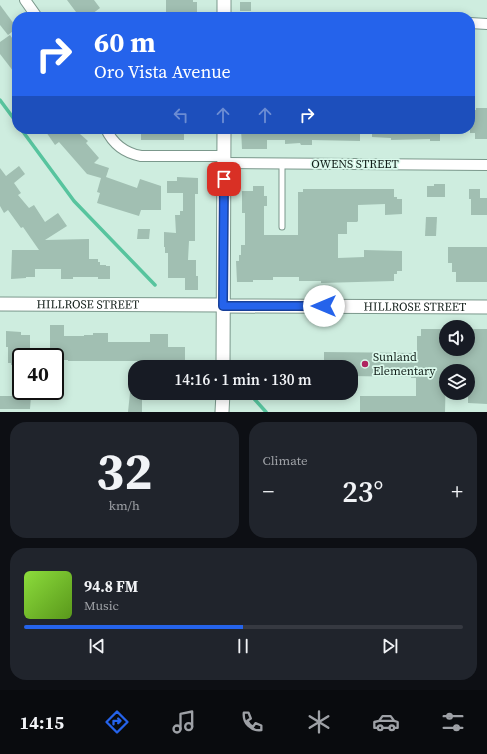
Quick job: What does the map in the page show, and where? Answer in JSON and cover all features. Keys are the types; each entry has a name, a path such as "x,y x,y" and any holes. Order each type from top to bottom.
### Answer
{"street":[{"path":"25,0 33,12"},
{"path":"224,0 224,12"},
{"path":"475,24 487,24"},
{"name":"OWENS STREET","path":"109,134 117,145 134,155 141,156 282,164 487,165"},
{"path":"223,360 224,134"},
{"name":"HILLROSE STREET","path":"0,304 487,307"},
{"path":"222,412 223,400"}],"lane":[{"path":"282,164 282,227"}],"building":[{"path":"67,0 94,0 100,8 95,12 76,12"},
{"path":"166,0 193,0 193,2 197,2 197,12 166,12"},
{"path":"240,2 251,2 251,11 240,11"},
{"path":"0,5 12,21 12,32 8,35 0,25"},
{"path":"10,35 12,38 12,70 0,54 0,42"},
{"path":"476,108 487,108 487,139 475,139"},
{"path":"47,134 80,134 88,141 86,143 99,158 94,163 109,168 106,177 137,188 140,179 161,186 161,210 141,210 139,216 97,203 100,193 97,192 101,178 87,174 59,142 55,145"},
{"path":"141,134 184,134 184,140 141,140"},
{"path":"241,134 360,134 360,141 312,140 312,145 301,145 300,143 285,144 285,140 267,140 267,149 242,149"},
{"path":"372,134 440,134 440,141 430,141 430,139 391,140 391,138 372,137"},
{"path":"19,166 25,174 14,183 21,193 18,195 29,208 34,205 45,222 58,213 67,226 45,240 89,239 89,259 98,259 100,265 110,266 110,279 98,279 98,277 73,277 73,279 61,279 61,269 35,269 35,277 11,279 12,250 39,250 23,227 21,228 8,210 4,213 0,206 0,168 6,176"},
{"path":"177,177 198,178 198,194 195,194 195,241 189,241 188,260 196,260 198,290 185,290 185,278 168,278 168,253 165,253 164,232 176,233 175,215 180,215 180,211 183,211 183,193 167,193 167,181 177,181"},
{"path":"434,184 445,184 445,197 427,197 427,186 434,186"},
{"path":"253,186 264,186 264,196 267,196 267,206 264,206 264,235 298,235 298,192 303,192 303,189 394,189 394,197 397,197 397,199 402,199 402,214 385,215 385,204 358,205 358,221 347,222 347,234 338,234 338,258 364,257 364,250 402,251 402,271 397,271 397,274 394,274 394,281 321,283 321,281 299,281 299,277 273,277 273,280 237,282 236,261 239,261 239,255 241,255 241,245 245,245 245,213 242,213 242,191 253,191"},
{"path":"469,189 480,189 480,198 487,198 487,215 471,215 471,199 469,199"},
{"path":"426,217 437,217 436,236 425,236"},
{"path":"138,229 150,229 149,239 137,239"},
{"path":"448,247 487,247 487,282 456,282 456,272 452,272 452,263 448,263"},
{"path":"50,325 64,325 64,336 84,336 93,335 93,333 108,333 108,342 150,342 150,334 168,334 168,347 185,347 185,360 68,361 64,360 64,348 50,348"},
{"path":"421,329 439,329 439,356 475,356 475,329 487,329 487,404 468,403 468,400 475,400 475,364 439,364 439,400 445,400 445,412 360,412 360,396 416,396 416,378 358,376 358,360 324,360 324,352 417,353 417,336 421,336"},
{"path":"6,331 21,332 21,335 30,335 30,348 12,348 12,365 11,363 8,363 8,347 6,347"},
{"path":"0,396 12,396 12,400 31,400 30,409 0,409"},
{"path":"129,400 142,400 142,412 128,412"}],"waterway":[{"path":"0,100 12,116"},
{"path":"25,134 74,201 155,285"},
{"path":"255,400 266,412"}],"place":[{"name":"Sunland Elementary","path":"365,364"}],"route":[{"path":"224,179 223,306 324,306"}]}
